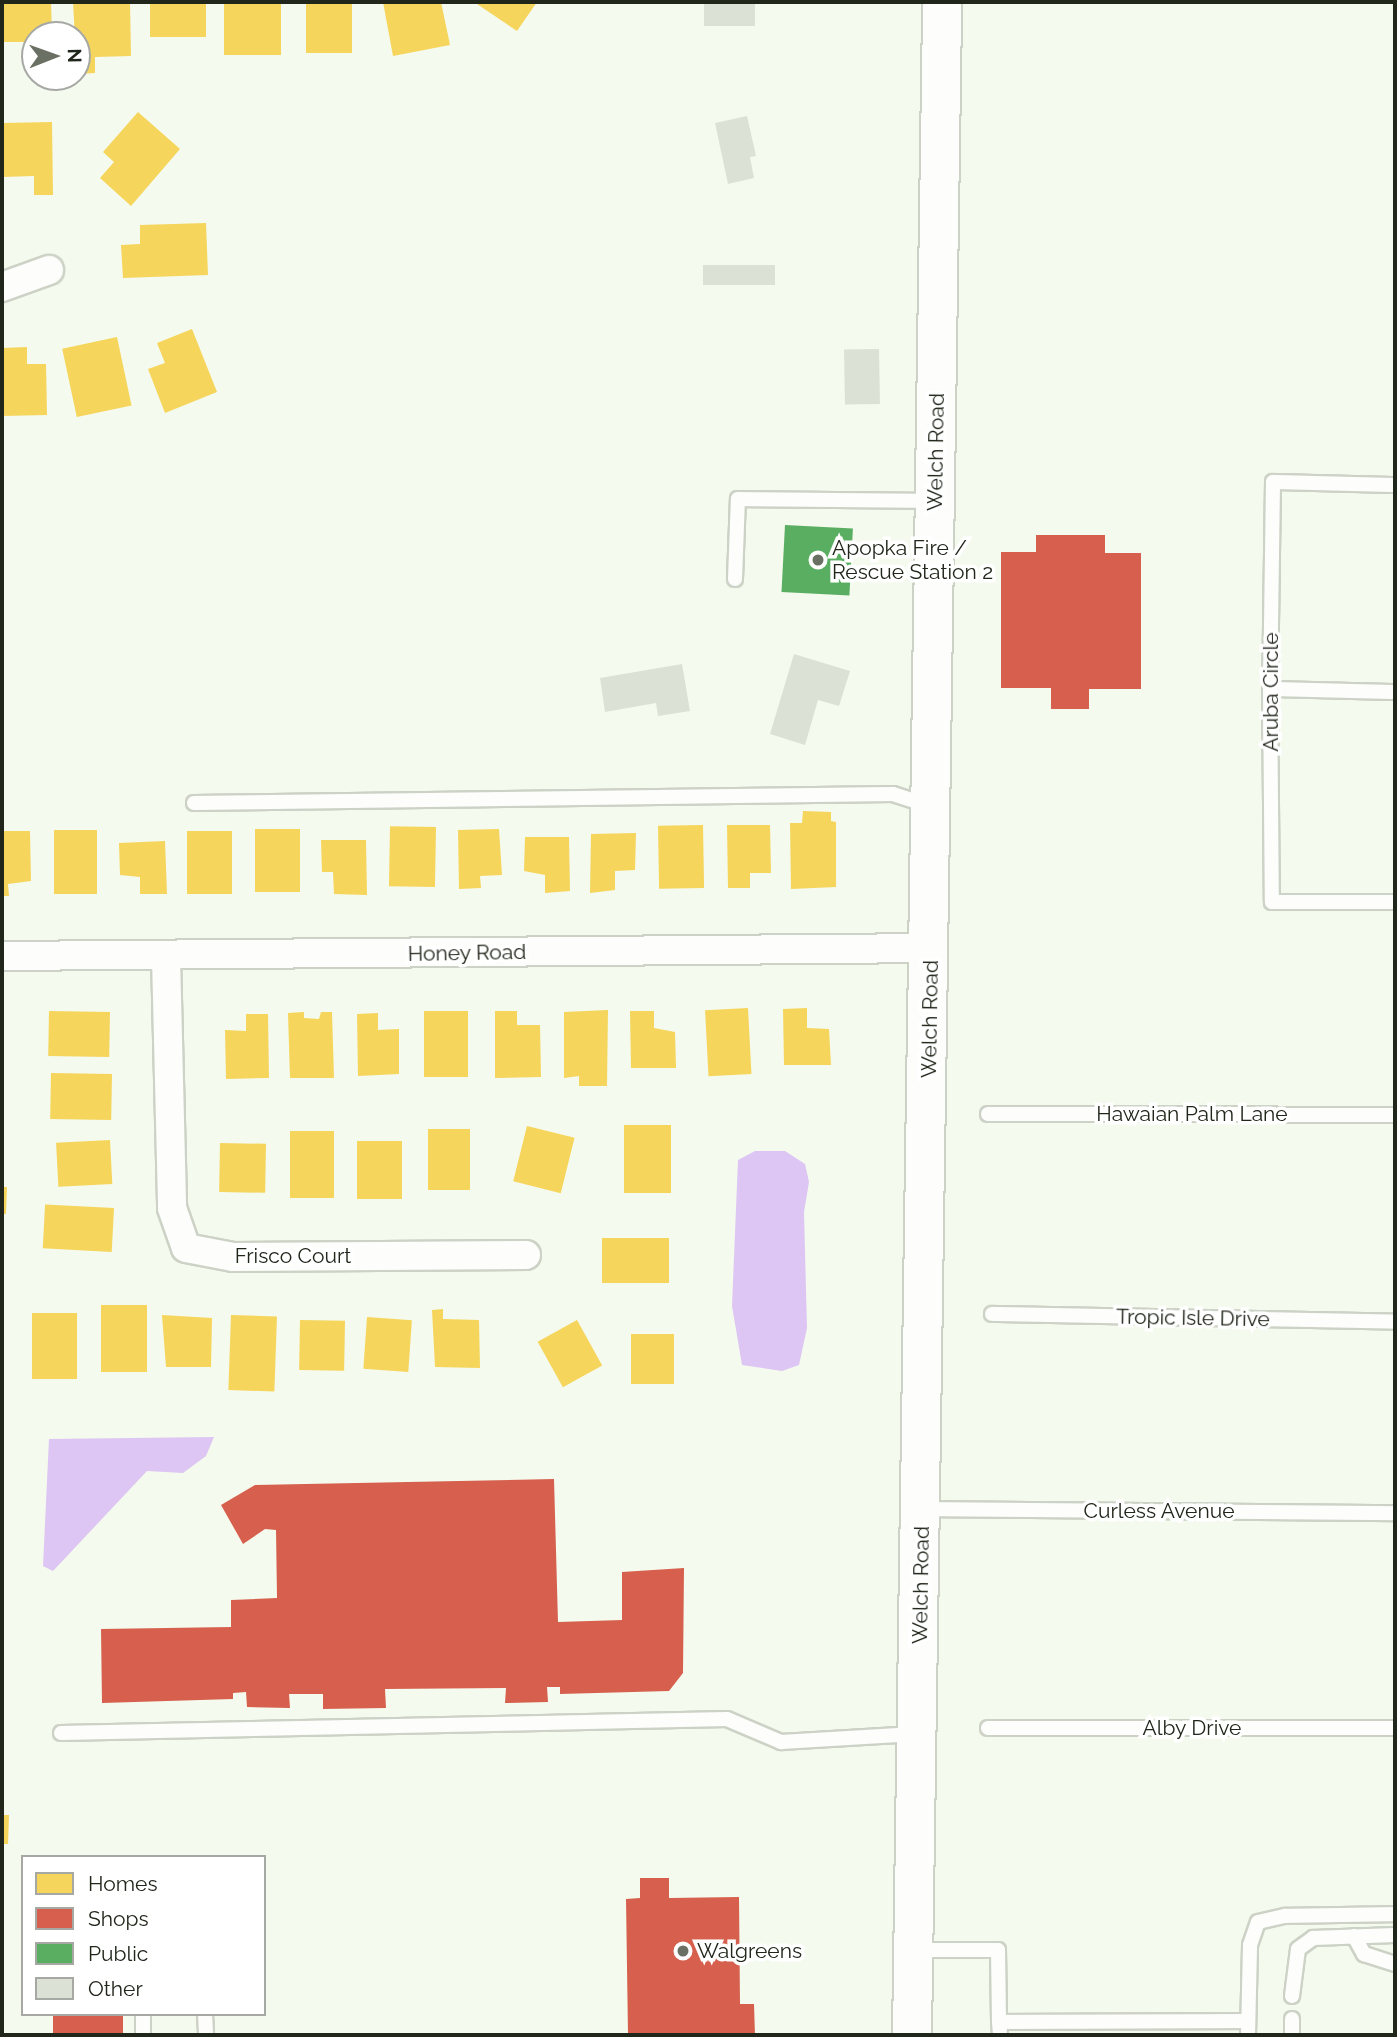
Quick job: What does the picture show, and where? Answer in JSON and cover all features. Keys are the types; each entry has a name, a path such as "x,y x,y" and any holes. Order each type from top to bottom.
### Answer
{"street":[{"name":"Welch Road","path":"912,2035 923,1509 942,2"},
{"path":"2,287 49,270"},
{"name":"Honey Road","path":"2,956 166,957 931,948"},
{"name":"Frisco Court","path":"166,957 172,1208 187,1248 233,1258 526,1255"}],"lane":[{"name":"Aruba Circle","path":"1395,485 1273,482 1270,689 1272,902 1395,902"},
{"path":"735,579 738,499 935,501"},
{"path":"1270,689 1395,692"},
{"path":"194,803 893,794 932,807"},
{"name":"Hawaian Palm Lane","path":"988,1114 1395,1115"},
{"name":"Tropic Isle Drive","path":"992,1314 1395,1322"},
{"name":"Curless Avenue","path":"923,1509 1395,1513"},
{"path":"61,1733 727,1719 781,1742 918,1733"},
{"name":"Alby Drive","path":"988,1728 1395,1728"},
{"path":"914,1950 998,1950 1000,2029 1248,2028 1250,1945 1258,1922 1285,1916 1395,1914"},
{"path":"1292,1996 1298,1949 1313,1938 1395,1935"},
{"path":"1354,1936 1364,1954 1395,1964"},
{"path":"143,2016 143,2035"},
{"path":"205,2016 206,2035"},
{"path":"1292,2019 1292,2035"}],"shaded area":[{"path":"755,1151 785,1151 805,1164 809,1182 804,1212 807,1328 799,1365 782,1371 742,1365 732,1306 738,1160"},
{"path":"214,1437 206,1456 183,1473 147,1471 53,1571 43,1566 49,1439"}],"building: Homes":[{"path":"2,2 51,2 52,21 21,21 21,42 2,42"},
{"path":"73,2 130,2 131,56 95,57 95,73 91,73 91,21 74,21"},
{"path":"150,2 206,2 206,37 150,37"},
{"path":"224,2 281,2 281,55 224,55"},
{"path":"306,2 352,2 352,53 306,53"},
{"path":"383,2 441,2 450,45 393,56"},
{"path":"474,2 537,2 517,31"},
{"path":"138,112 180,149 131,206 100,178 114,162 103,152"},
{"path":"52,122 53,195 34,195 34,176 2,177 2,123"},
{"path":"206,223 208,275 123,278 121,245 140,244 140,225"},
{"path":"192,329 217,392 165,413 148,369 165,363 157,343"},
{"path":"117,337 132,405 77,417 62,349"},
{"path":"27,347 27,364 46,364 47,415 2,416 2,348"},
{"path":"803,811 831,812 831,821 836,822 836,887 791,889 790,823 802,823"},
{"path":"703,825 704,888 659,889 658,826"},
{"path":"727,825 770,825 771,873 750,873 750,888 728,888"},
{"path":"390,826 436,827 435,887 389,886"},
{"path":"255,829 300,829 300,892 255,892"},
{"path":"499,829 502,875 480,876 481,888 459,889 458,830"},
{"path":"54,830 97,830 97,894 54,894"},
{"path":"2,831 30,831 31,881 8,884 9,896 2,896"},
{"path":"187,831 232,831 232,894 187,894"},
{"path":"636,833 635,870 615,871 615,890 590,893 591,834"},
{"path":"525,837 569,837 570,891 545,893 545,875 524,871"},
{"path":"321,840 366,840 367,895 334,894 333,872 322,872"},
{"path":"165,841 167,894 140,894 140,877 120,875 119,843"},
{"path":"748,1008 751,1074 709,1076 705,1010"},
{"path":"807,1008 807,1028 829,1029 831,1065 784,1065 783,1009"},
{"path":"608,1010 607,1086 579,1086 579,1076 564,1078 564,1012"},
{"path":"49,1011 110,1012 109,1057 48,1056"},
{"path":"424,1011 468,1011 468,1077 424,1077"},
{"path":"495,1011 517,1011 517,1025 540,1025 541,1077 495,1078"},
{"path":"630,1011 654,1011 654,1028 675,1032 676,1068 631,1068"},
{"path":"304,1012 304,1018 319,1019 321,1012 332,1012 334,1078 290,1078 288,1013"},
{"path":"378,1013 378,1030 399,1029 399,1074 358,1076 357,1014"},
{"path":"246,1014 268,1014 269,1078 226,1079 225,1030 246,1031"},
{"path":"51,1073 112,1074 111,1120 50,1119"},
{"path":"624,1125 671,1125 671,1193 624,1193"},
{"path":"527,1126 575,1138 561,1193 513,1181"},
{"path":"428,1129 470,1129 470,1190 428,1190"},
{"path":"290,1131 334,1131 334,1198 290,1198"},
{"path":"110,1140 112,1184 58,1187 56,1143"},
{"path":"357,1141 402,1141 402,1199 357,1199"},
{"path":"220,1143 266,1144 265,1193 219,1192"},
{"path":"2,1187 7,1187 6,1214 2,1214"},
{"path":"45,1204 114,1208 112,1252 43,1248"},
{"path":"602,1238 669,1238 669,1283 602,1283"},
{"path":"101,1305 147,1305 147,1372 101,1372"},
{"path":"443,1309 443,1319 479,1320 480,1368 435,1367 432,1310"},
{"path":"32,1313 77,1313 77,1379 32,1379"},
{"path":"162,1315 212,1318 211,1367 166,1367"},
{"path":"231,1315 277,1317 274,1392 228,1390"},
{"path":"367,1317 412,1320 408,1372 363,1369"},
{"path":"300,1320 345,1321 344,1371 299,1370"},
{"path":"577,1320 602,1365 563,1387 538,1342"},
{"path":"631,1334 674,1334 674,1384 631,1384"},
{"path":"2,1815 9,1815 8,1844 2,1844"}],"building: Shops":[{"path":"1036,535 1105,535 1105,553 1141,553 1141,689 1089,689 1089,709 1051,709 1051,688 1001,688 1001,552 1036,552"},
{"path":"554,1479 558,1622 622,1620 622,1572 684,1568 683,1673 669,1691 560,1694 560,1687 547,1687 548,1702 505,1703 506,1688 385,1689 386,1708 323,1709 323,1694 289,1694 290,1708 247,1707 246,1692 233,1693 233,1699 102,1703 101,1629 231,1627 231,1600 277,1598 276,1530 265,1529 243,1544 221,1505 255,1485"},
{"name":"Walgreens","path":"640,1878 669,1878 669,1898 739,1897 740,2004 754,2004 755,2035 628,2035 626,1899 640,1898"},
{"path":"53,2016 123,2016 123,2035 53,2035"}],"building: Public":[{"name":"Apopka Fire / Rescue Station 2","path":"785,525 853,529 849,595 781,592"}],"building: Other":[{"path":"704,2 755,2 755,26 704,26"},
{"path":"747,116 756,156 750,157 754,178 728,184 715,123"},
{"path":"703,265 775,265 775,285 703,285"},
{"path":"879,349 880,404 845,405 844,350"},
{"path":"794,654 850,671 839,706 818,700 805,745 770,734"},
{"path":"682,664 690,711 658,716 656,703 605,712 600,678"}],"place":[{"name":"Apopka Fire / Rescue Station 2","path":"818,560"},
{"name":"Walgreens","path":"683,1951"}]}
